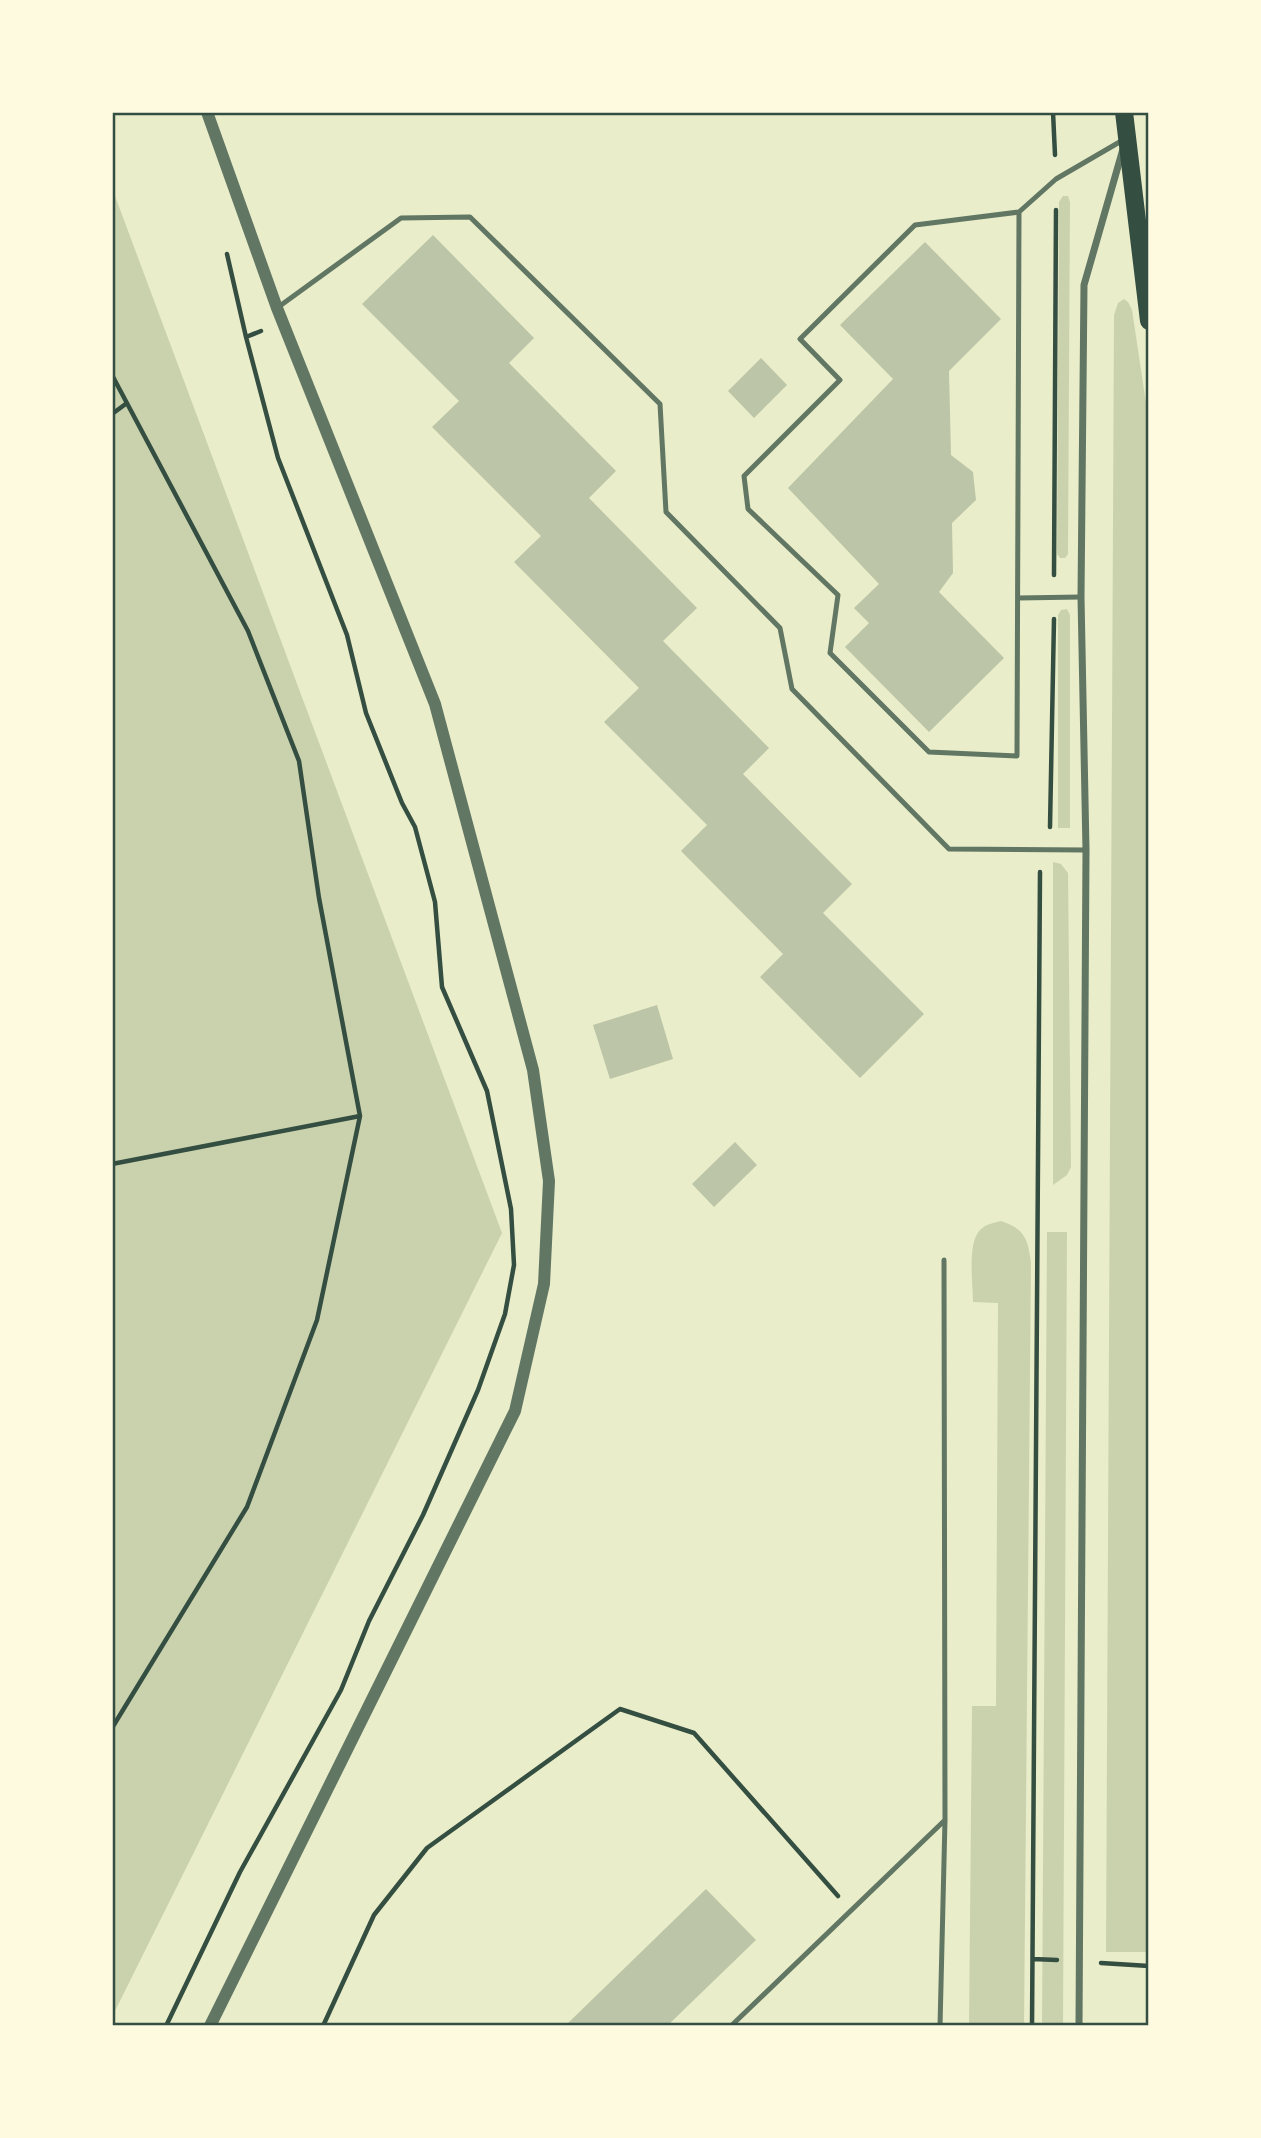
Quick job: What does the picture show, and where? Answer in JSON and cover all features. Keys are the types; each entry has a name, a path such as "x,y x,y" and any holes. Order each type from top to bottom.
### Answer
{"main road":[{"path":"1124,112 1149,321"}],"street":[{"path":"208,112 276,308 435,704 533,1070 549,1181 544,1284 515,1411 211,2026"},
{"path":"1079,2026 1086,850 1081,597 1084,285 1126,138"}],"lane":[{"path":"1019,212 1017,756 929,752 830,653 838,595 748,509 744,476 840,380 800,339 915,225 1019,212 1056,179 1126,138"},
{"path":"276,308 401,218 470,217 660,404 666,512 780,628 792,689 949,849 1086,850"},
{"path":"1018,598 1081,597"},
{"path":"940,2026 945,1820 944,1260"},
{"path":"731,2026 945,1820"}],"path":[{"path":"1050,849 1056,179 1053,112"},
{"path":"166,2026 240,1872 341,1689 369,1621 423,1515 478,1390 505,1314 514,1265 511,1209 487,1091 442,987 435,902 415,828 402,803 366,713 347,635 278,458 226,249"},
{"path":"112,375 248,631 299,761 319,898 360,1116 317,1320 247,1507 112,1728"},
{"path":"112,414 127,403"},
{"path":"1032,2026 1040,851"},
{"path":"112,1164 360,1116"},
{"path":"323,2026 374,1915 428,1847 620,1709 694,1733 851,1911"}],"green space":[{"path":"112,188 502,1233 112,2017"},
{"path":"1063,196 1068,196 1070,202 1068,554 1065,558 1060,558 1057,554 1059,202"},
{"path":"1124,299 1132,310 1149,423 1149,1952 1106,1952 1114,315 1118,303"},
{"path":"1067,609 1070,615 1070,828 1058,828 1058,615 1061,610"},
{"path":"1053,862 1061,864 1068,873 1071,1167 1067,1175 1053,1185"},
{"path":"1001,1221 1024,1236 1031,1263 1024,2026 969,2026 972,1706 996,1706 998,1303 973,1302 972,1264 973,1244 980,1230"},
{"path":"1047,1232 1067,1232 1063,2026 1042,2026"}],"building":[{"path":"433,235 534,338 509,363 616,471 589,498 697,608 663,641 769,748 743,774 852,884 823,913 924,1014 860,1078 760,977 783,954 681,851 707,825 604,722 639,688 514,562 541,536 432,427 459,401 362,304"},
{"path":"925,242 1001,319 949,371 951,455 973,472 976,500 952,523 953,573 939,592 1004,658 929,732 845,647 869,623 854,608 879,584 788,488 893,379 840,325"},
{"path":"761,358 787,385 754,418 728,391"},
{"path":"657,1005 673,1059 610,1079 593,1025"},
{"path":"735,1142 757,1165 714,1207 692,1184"},
{"path":"706,1889 756,1940 667,2026 565,2026"}]}
